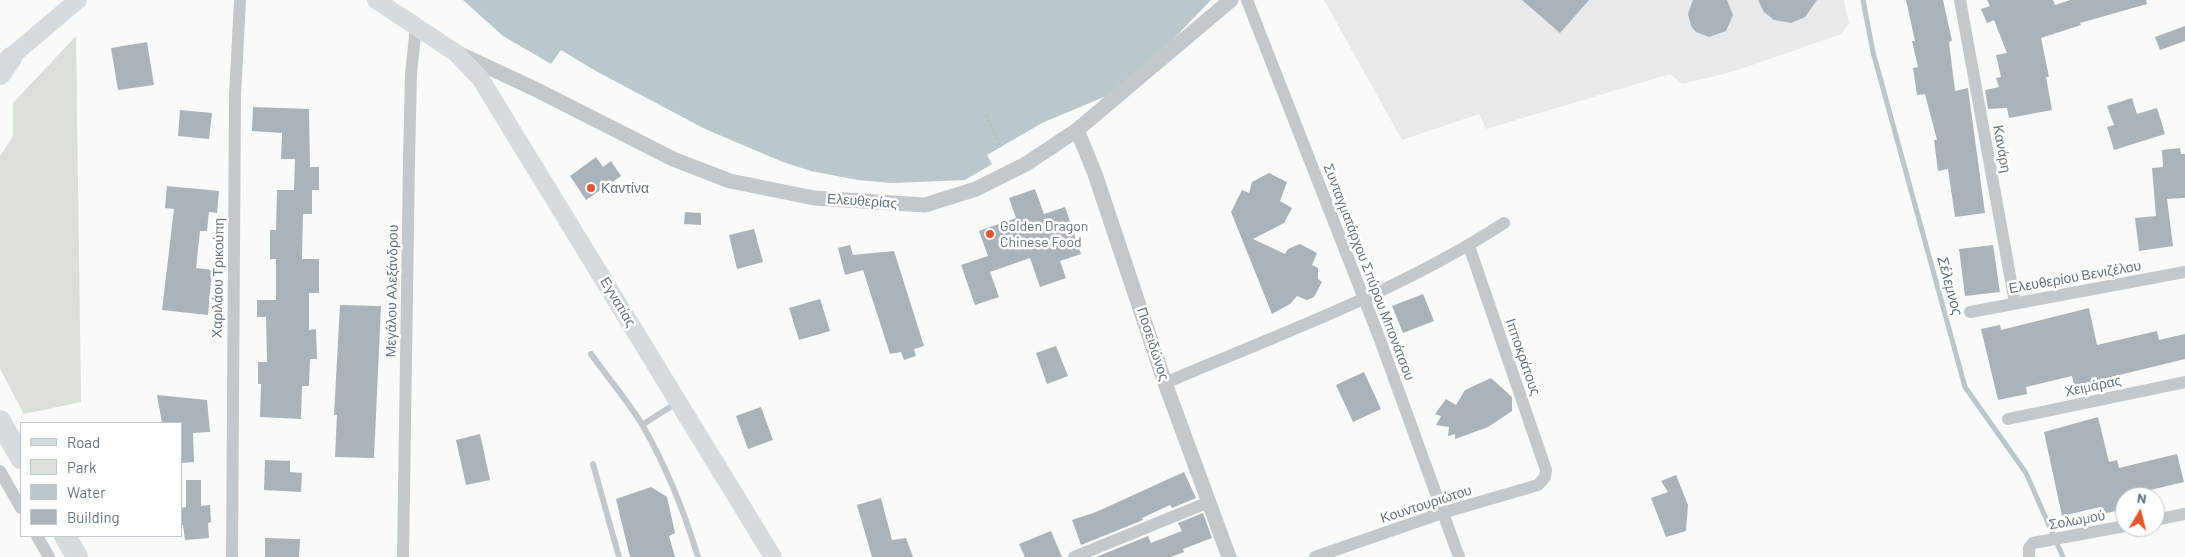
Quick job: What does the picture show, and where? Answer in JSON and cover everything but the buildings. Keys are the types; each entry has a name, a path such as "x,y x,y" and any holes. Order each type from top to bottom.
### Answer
{"highway":[{"path":"0,421 20,456"},
{"path":"66,537 78,557"}],"main road":[{"path":"4,66 78,0"},
{"name":"Εγνατίας","path":"376,0 456,53 472,68 499,106 773,557"}],"street":[{"name":"Χαριλάου Τρικούπη","path":"232,557 235,96 240,0"},
{"name":"Ελευθερίας","path":"456,53 537,90 673,159 730,181 814,198 925,205 985,184 1026,164 1077,130 1231,0"},
{"name":"Συνταγματάρχου Σπύρου Μπονάτσου","path":"1247,0 1379,337 1459,557"},
{"name":"Κανάρη","path":"1960,0 2015,303"},
{"name":"Μεγάλου Αλεξάνδρου","path":"403,557 411,74 416,26"},
{"name":"Ποσειδώνος","path":"1077,130 1099,184 1166,383 1229,557"},
{"path":"1166,383 1363,298 1469,246 1504,223"},
{"name":"Ιπποκράτους","path":"1469,246 1546,470 1545,477"},
{"name":"Ελευθερίου Βενιζέλου","path":"1970,312 2185,272"},
{"name":"Χειμάρας","path":"2008,419 2185,382"},
{"path":"0,471 20,506"},
{"name":"Κουντουριώτου","path":"1315,557 1442,513 1538,485 1545,477"},
{"path":"1074,557 1209,502"},
{"path":"2165,518 2185,514"},
{"name":"Σολωμού","path":"2029,557 2029,548 2034,543 2115,528"},
{"path":"38,537 49,557"}],"lane":[{"path":"591,354 642,425 684,509 698,557"},
{"path":"642,425 679,402"},
{"path":"593,464 619,557"}],"path":[{"path":"986,115 1001,147"}],"shaded area":[{"path":"1324,0 1844,0 1849,24 1841,34 1735,71 1682,84 1670,74 1486,129 1479,114 1402,140"}],"green space":[{"path":"76,36 81,402 24,414 0,369 0,156 13,136 13,103"}],"water":[{"path":"463,0 1211,0 1158,55 1116,92 1042,123 987,155 992,164 965,180 891,183 858,180 811,171 783,162 705,129 594,70 561,50 551,64 503,36"}],"waterway":[{"name":"Σέλεμνος","path":"1863,0 1873,52 1965,387 2026,473 2063,557"}],"place":[{"name":"Καντίνα","path":"591,188"},
{"name":"Golden Dragon Chinese Food","path":"990,234"}]}
